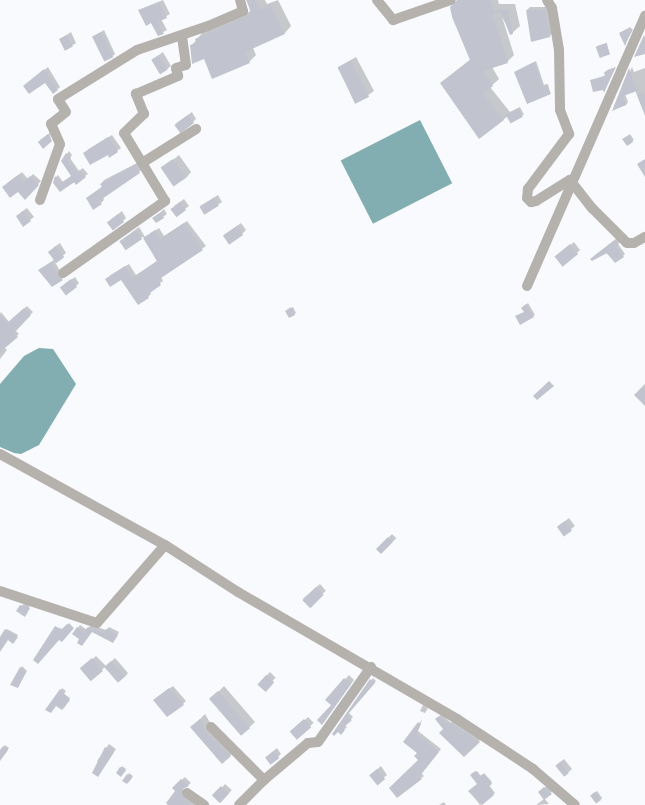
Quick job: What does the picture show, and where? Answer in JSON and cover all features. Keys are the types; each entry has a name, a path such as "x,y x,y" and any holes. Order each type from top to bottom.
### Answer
{"street":[{"path":"40,200 60,144 51,124 66,112 58,99 137,50 182,35 243,11 240,0"},
{"path":"377,0 393,20 451,0"},
{"path":"547,0 552,8 559,50 560,110 569,134 528,189 527,198 531,202 536,201 570,180 592,208 628,242 634,243 645,237"},
{"path":"527,286 645,16"},
{"path":"63,273 165,201 124,133 144,114 136,94 178,76 176,68 186,65 182,35"},
{"path":"142,163 196,129"},
{"path":"0,454 165,545 238,592 371,667 533,769 575,805"},
{"path":"0,591 97,623 165,545"},
{"path":"239,805 264,780 308,743 318,742 371,667"},
{"path":"211,727 264,780"},
{"path":"187,793 204,805"}],"water":[{"path":"420,120 452,183 373,224 341,160"},
{"path":"39,348 53,349 76,384 39,445 21,454 14,453 0,447 0,384 24,356"}],"building":[{"path":"247,0 255,0 260,10 271,5 285,34 245,52 250,63 212,79 204,59 192,64 190,45 197,43 195,39 251,14"},
{"path":"457,0 490,0 493,10 508,10 513,34 510,35 501,12 493,15 508,63 483,71 493,86 483,93 504,120 479,139 440,83 470,60 452,17 450,7"},
{"path":"159,2 167,18 158,22 164,34 158,36 151,23 146,26 138,10"},
{"path":"526,10 546,10 550,37 531,42"},
{"path":"627,29 628,32 631,31 625,46 619,33"},
{"path":"101,32 113,57 104,62 92,36"},
{"path":"67,35 73,47 65,51 59,39"},
{"path":"644,35 645,54 634,57"},
{"path":"606,43 610,54 600,58 596,47"},
{"path":"159,55 168,70 160,74 151,60"},
{"path":"351,61 369,97 356,103 338,68"},
{"path":"534,62 543,86 547,84 551,94 527,104 514,72"},
{"path":"615,68 604,93 603,90 593,92 590,80 605,76 604,72"},
{"path":"629,68 637,91 623,96 626,105 612,111"},
{"path":"44,69 58,90 53,94 45,83 29,94 23,86"},
{"path":"643,92 645,96 645,114 637,95"},
{"path":"518,108 523,117 511,124 506,115"},
{"path":"188,115 194,123 180,133 174,125"},
{"path":"48,134 52,141 43,149 38,142"},
{"path":"629,135 633,142 627,146 622,139"},
{"path":"108,137 118,152 109,158 108,155 90,165 83,153"},
{"path":"66,153 71,158 68,160 77,172 80,170 86,177 76,185 74,182 60,192 53,183 55,176 61,183 71,176 61,161"},
{"path":"173,159 186,178 173,186 161,167"},
{"path":"645,159 645,177 637,164"},
{"path":"135,165 140,173 99,201 102,204 93,210 86,198 102,187 100,184"},
{"path":"18,175 24,182 30,176 39,185 25,200 18,192 10,198 2,187"},
{"path":"214,198 219,206 204,215 200,207"},
{"path":"180,202 186,210 176,217 170,209"},
{"path":"23,211 31,221 23,227 16,216"},
{"path":"161,212 164,218 156,223 152,218"},
{"path":"118,214 124,222 113,230 107,222"},
{"path":"184,223 203,250 158,280 161,285 147,295 149,298 138,305 121,280 110,287 105,279 125,266 133,278 157,261 143,238 155,230 160,239"},
{"path":"237,226 243,235 229,245 223,236"},
{"path":"136,230 142,239 126,250 119,241"},
{"path":"615,240 619,244 616,247 624,257 615,263 607,253 592,261 590,259"},
{"path":"570,244 578,254 563,267 554,257"},
{"path":"56,246 64,257 56,263 48,252"},
{"path":"51,262 58,276 63,280 52,287 38,270"},
{"path":"71,279 77,287 66,295 60,287"},
{"path":"526,304 534,317 520,325 515,316 524,312 521,308"},
{"path":"291,307 295,315 289,318 285,311"},
{"path":"24,308 31,315 14,333 18,337 0,352 0,316 7,323"},
{"path":"549,381 554,386 537,400 533,396"},
{"path":"645,384 645,406 634,395"},
{"path":"565,521 572,531 564,537 557,527"},
{"path":"388,537 393,542 381,554 376,549"},
{"path":"316,587 324,595 310,608 303,600"},
{"path":"20,605 30,608 25,617 16,611"},
{"path":"67,624 73,629 62,642 59,640 38,664 33,660 55,626 61,630"},
{"path":"77,627 84,632 88,627 104,633 106,629 118,635 113,643 92,632 82,646 77,643 79,639 72,634"},
{"path":"5,629 18,637 13,644 8,640 0,652 0,637"},
{"path":"92,658 103,671 91,681 80,668"},
{"path":"111,661 125,677 118,683 104,667"},
{"path":"20,667 26,672 18,688 10,685"},
{"path":"266,675 274,682 266,692 257,685"},
{"path":"344,678 351,684 322,725 317,720 331,705 325,700"},
{"path":"370,679 375,683 347,715 352,720 343,728 345,730 341,735 338,732 334,736 332,734"},
{"path":"169,688 184,705 167,717 153,700"},
{"path":"60,689 70,700 62,710 56,706 51,713 45,710"},
{"path":"218,691 250,728 241,736 209,699"},
{"path":"439,716 448,724 452,724 480,742 464,757 439,733 443,729 435,719"},
{"path":"200,719 206,732 231,756 222,764 190,727"},
{"path":"304,719 311,727 297,740 290,731"},
{"path":"418,722 421,724 416,734 439,752 419,777 422,779 397,798 389,788 418,760 414,756 417,753 403,742"},
{"path":"3,746 8,750 0,761 0,750"},
{"path":"105,747 114,752 98,777 92,773"},
{"path":"274,751 279,758 270,765 265,757"},
{"path":"560,762 569,773 564,777 555,766"},
{"path":"120,767 126,770 121,777 116,773"},
{"path":"377,769 385,779 377,785 369,775"},
{"path":"475,771 480,776 483,774 492,784 488,787 494,795 482,805 468,791 477,784 470,775"},
{"path":"127,774 132,778 127,784 122,781"},
{"path":"181,779 189,786 182,789 181,795 192,805 168,805 166,803 175,791 172,788"},
{"path":"221,786 229,794 220,803 212,795"},
{"path":"544,787 552,794 544,800 538,792"},
{"path":"595,792 601,800 596,804 590,796"}]}
